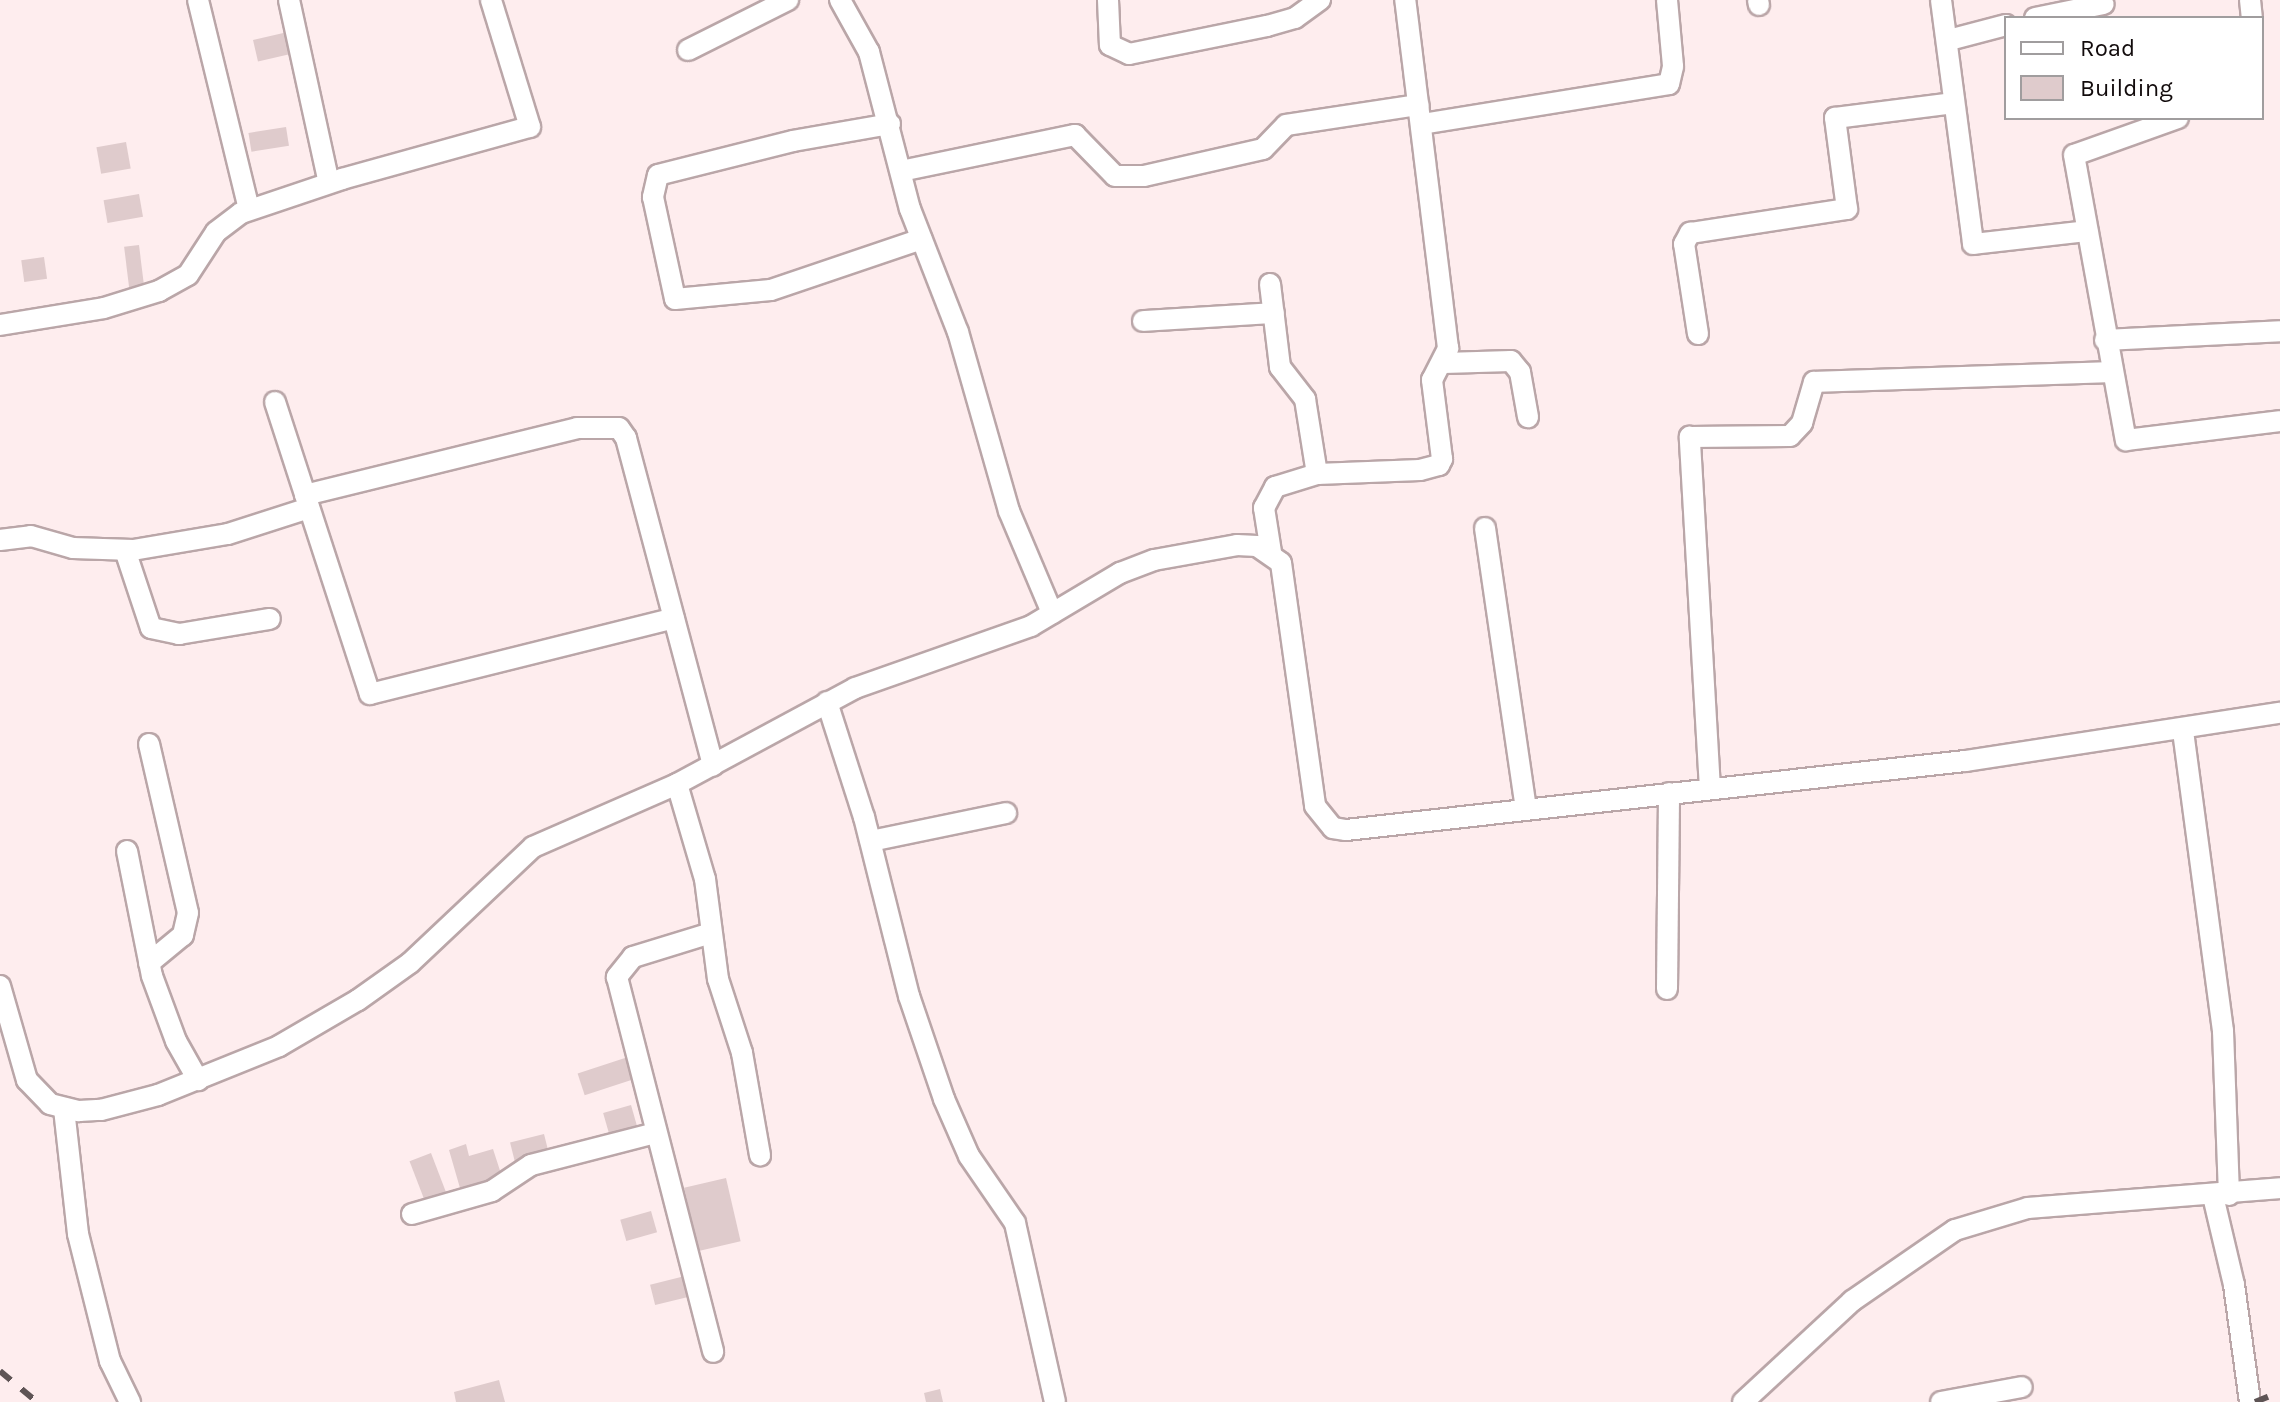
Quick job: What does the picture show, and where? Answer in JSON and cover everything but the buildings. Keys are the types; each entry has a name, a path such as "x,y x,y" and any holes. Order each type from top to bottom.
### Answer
{"street":[{"path":"198,0 249,209"},
{"path":"289,0 329,183"},
{"path":"0,325 104,308 177,284 216,232 249,209 329,183 530,127 491,0"},
{"path":"688,50 788,0"},
{"path":"840,0 869,52 901,171 922,239 958,332 1009,511 1052,613"},
{"path":"1108,0 1110,45 1129,54 1267,26 1295,18 1320,0"},
{"path":"1405,0 1445,318 1444,363 1432,380 1442,448 1439,465 1317,474 1288,480 1267,497 1271,552 1287,580 1310,780 1322,819 1346,830 2183,731 2280,713"},
{"path":"901,171 1075,135 1085,139 1104,169 1126,178 1144,176 1263,149 1286,125 1420,115 1669,84 1673,66 1667,0"},
{"path":"1941,0 1949,40 1973,244 2087,231"},
{"path":"2040,11 2104,4"},
{"path":"1949,40 2004,26"},
{"path":"1698,334 1684,244 1690,233 1847,209 1835,118 1954,103"},
{"path":"2172,120 2077,151 2105,340 2126,440 2280,421"},
{"path":"890,124 793,141 658,175 653,197 675,299 771,290 922,239"},
{"path":"1270,284 1280,367 1305,399 1317,474"},
{"path":"1143,321 1274,313"},
{"path":"2105,340 2280,331"},
{"path":"1444,363 1511,361 1520,372 1528,417"},
{"path":"1710,789 1690,437 1790,436 1802,423 1814,382 2111,372"},
{"path":"275,402 370,694 674,618"},
{"path":"0,540 31,536 73,548 125,550 228,534 307,501 524,440 609,424 626,438 713,766"},
{"path":"1485,528 1526,809"},
{"path":"0,986 3,1012 27,1080 37,1094 64,1109 127,1104 198,1080 279,1046 370,992 410,963 533,847 677,784 827,702 969,651 1052,613 1154,560 1237,545 1271,552"},
{"path":"125,550 143,615 162,633 205,632 270,619"},
{"path":"827,702 871,841 909,996 957,1133 1015,1223 1055,1402"},
{"path":"2183,731 2223,1031 2221,1196 2250,1402"},
{"path":"149,744 188,913 183,935 149,963"},
{"path":"677,784 705,879 711,933 760,1155"},
{"path":"1667,989 1669,793"},
{"path":"871,841 1006,813"},
{"path":"127,851 149,963 163,1009 198,1080"},
{"path":"711,933 633,957 617,977 713,1352"},
{"path":"64,1109 78,1234 110,1361 130,1402"},
{"path":"412,1214 492,1191 531,1165 656,1133"},
{"path":"1743,1402 1852,1301 1955,1230 2028,1208 2221,1196 2280,1188"},
{"path":"1941,1402 2022,1387"}],"railway":[{"path":"0,1371 37,1402"},
{"path":"2255,1402 2280,1392"}]}
